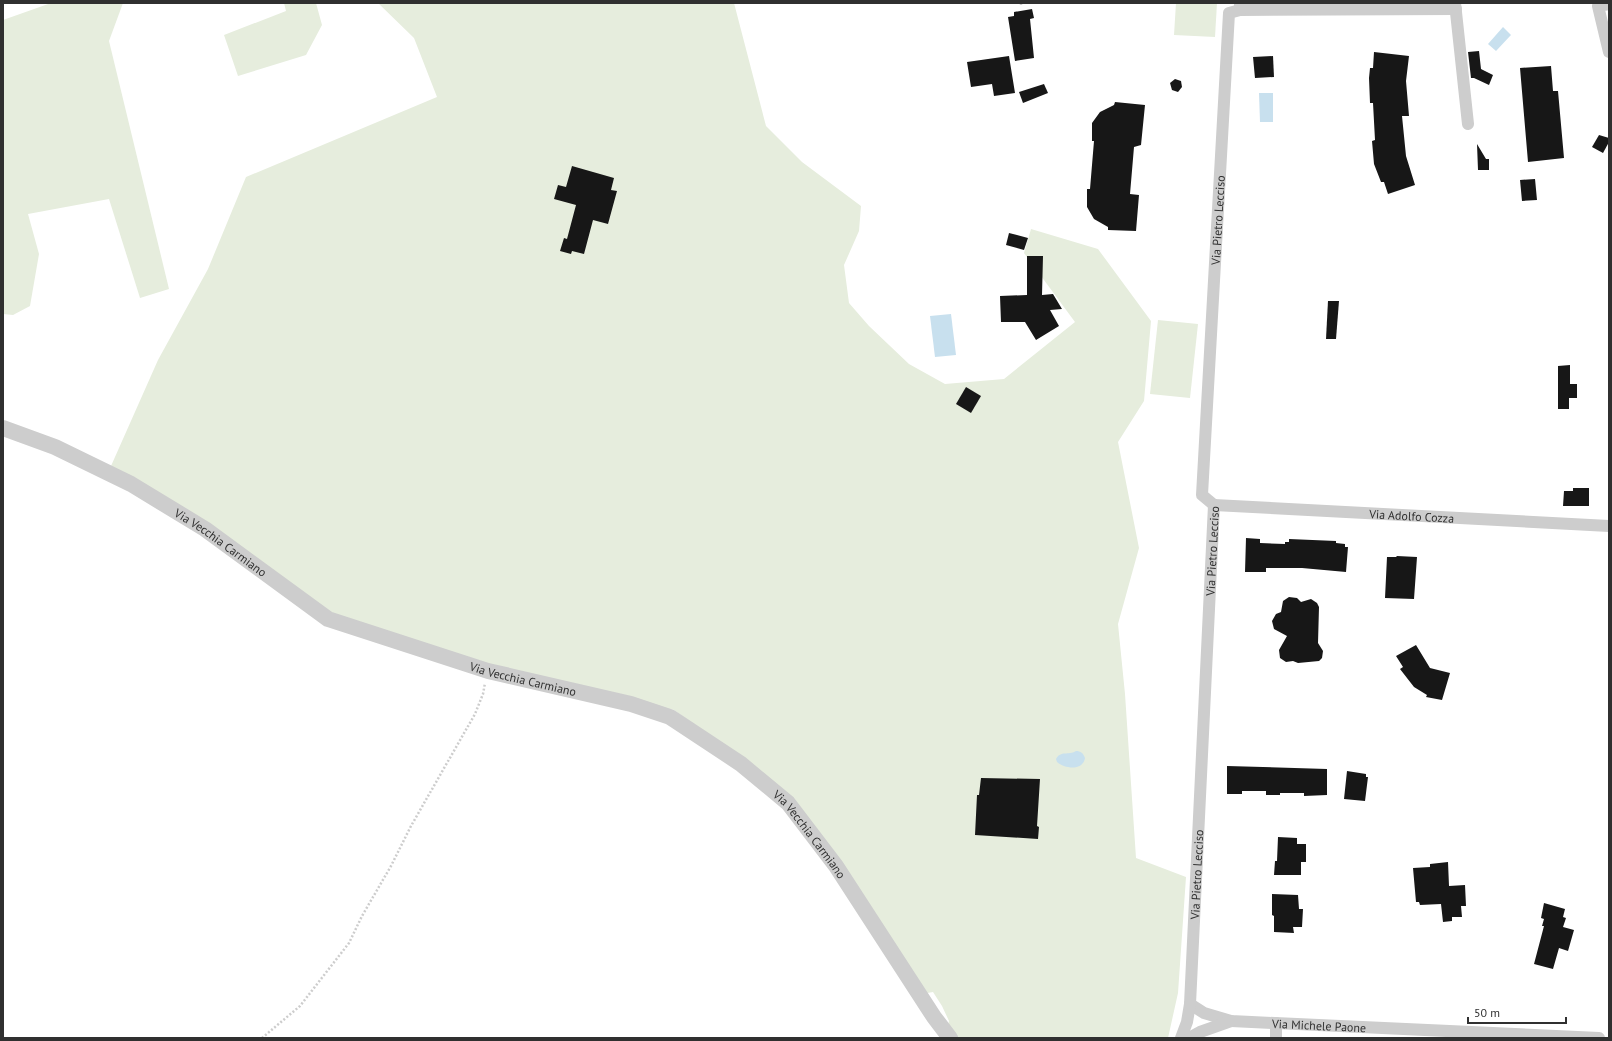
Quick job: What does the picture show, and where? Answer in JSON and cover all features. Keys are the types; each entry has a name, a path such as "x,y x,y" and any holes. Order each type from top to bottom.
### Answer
{"street":[{"path":"1602,4 1609,52"},
{"path":"1240,7 1455,6 1468,124"},
{"name":"Via Pietro Lecciso","path":"1182,1038 1187,1022 1190,1004 1214,505 1202,495 1229,13 1240,7"},
{"name":"Via Vecchia Carmiano","path":"3,428 55,446 131,484 205,529 328,619 488,671 632,704 670,717 741,764 788,803 831,860 934,1017 950,1038"},
{"name":"Via Adolfo Cozza","path":"1214,505 1609,526"},
{"name":"Via Michele Paone","path":"1190,1004 1204,1013 1231,1021 1599,1038"},
{"name":"Via Michele Paone","path":"1189,1038 1200,1032 1231,1021"},
{"path":"1276,1023 1276,1038"}],"path":[{"path":"262,1038 300,1006 349,943 411,826 475,714 483,694 488,671"}],"green space":[{"path":"51,3 123,3 109,41 169,289 140,298 109,199 28,214 39,254 30,306 13,315 3,314 3,20"},
{"path":"284,3 316,3 322,25 306,55 238,76 224,35 286,11"},
{"path":"378,3 734,3 766,126 802,162 861,206 859,231 844,265 849,303 869,326 909,364 945,384 1004,379 1075,322 1024,253 1031,229 1098,249 1151,321 1144,401 1118,442 1139,548 1118,624 1125,694 1136,858 1186,877 1178,993 1168,1038 954,1038 947,1029 949,1021 933,992 922,994 763,774 674,710 483,666 330,616 111,466 158,360 208,269 246,177 437,97 414,38"},
{"path":"1176,3 1217,3 1215,37 1174,35"},
{"path":"1158,320 1198,324 1190,398 1150,394"}],"water":[{"path":"1503,27 1511,35 1496,51 1488,44"},
{"path":"1259,93 1273,93 1273,122 1260,122"},
{"path":"951,314 956,355 935,357 930,316"},
{"path":"1076,751 1082,753 1085,758 1081,765 1073,768 1064,766 1057,762 1056,759 1058,756"}],"building":[{"path":"1032,9 1034,18 1030,19 1034,58 1015,61 1008,17 1014,16 1014,12"},
{"path":"1479,51 1481,69 1493,75 1489,85 1471,78 1468,52"},
{"path":"1374,52 1409,56 1406,81 1409,116 1402,116 1406,156 1415,185 1388,194 1384,182 1381,182 1374,164 1372,141 1375,140 1373,103 1370,103 1369,78 1370,68 1373,68"},
{"path":"1009,56 1015,93 994,96 992,84 971,87 967,62"},
{"path":"1273,56 1274,77 1255,78 1253,57"},
{"path":"1551,66 1553,91 1558,91 1564,158 1528,162 1520,68"},
{"path":"1175,79 1181,81 1182,87 1178,92 1172,90 1170,83"},
{"path":"1044,84 1048,93 1023,103 1019,92"},
{"path":"1115,102 1145,105 1141,145 1134,147 1130,194 1139,195 1136,231 1108,230 1108,227 1094,219 1087,207 1087,189 1090,189 1094,141 1092,141 1092,123 1100,112 1114,105"},
{"path":"1599,135 1609,138 1609,142 1603,153 1592,147"},
{"path":"1477,144 1486,159 1489,159 1489,170 1478,170"},
{"path":"572,166 614,178 611,190 617,191 608,224 593,220 584,254 572,251 571,254 560,251 564,238 567,239 576,205 554,199 558,185 566,187"},
{"path":"1535,179 1537,200 1522,201 1520,180"},
{"path":"1009,233 1028,238 1024,250 1006,245"},
{"path":"1027,256 1043,256 1042,295 1053,294 1062,309 1050,310 1059,326 1036,340 1025,322 1001,322 1000,296 1027,295"},
{"path":"1328,301 1339,301 1336,339 1326,339"},
{"path":"1570,365 1570,384 1577,384 1577,398 1569,398 1569,409 1558,409 1558,366"},
{"path":"966,387 981,396 971,413 956,404"},
{"path":"1573,488 1589,488 1589,506 1563,506 1564,491 1573,491"},
{"path":"1246,538 1260,539 1260,543 1285,544 1285,542 1289,542 1289,539 1336,541 1336,543 1345,544 1345,547 1348,547 1346,572 1302,568 1266,568 1266,572 1245,572"},
{"path":"1387,557 1417,557 1414,599 1385,598"},
{"path":"1289,597 1297,598 1301,602 1311,599 1317,603 1319,607 1318,643 1323,651 1322,658 1319,661 1298,663 1293,661 1286,662 1280,658 1279,650 1287,636 1274,629 1272,621 1276,614 1281,612 1283,601"},
{"path":"1416,645 1430,668 1450,673 1442,700 1426,697 1427,695 1414,687 1400,669 1403,667 1396,656"},
{"path":"1227,766 1327,769 1327,795 1304,796 1304,793 1280,793 1280,795 1266,795 1266,791 1242,791 1242,794 1227,794"},
{"path":"1347,771 1366,774 1366,777 1368,777 1365,801 1344,799"},
{"path":"981,778 1040,779 1037,826 1039,827 1038,839 975,835 977,795 979,795"},
{"path":"1278,837 1297,838 1297,844 1306,844 1306,862 1301,862 1301,875 1274,875 1275,861 1277,861"},
{"path":"1448,862 1449,886 1465,885 1466,906 1461,906 1462,917 1452,917 1452,921 1443,922 1441,904 1420,905 1419,902 1416,902 1413,868 1430,867 1430,864"},
{"path":"1272,894 1298,895 1299,909 1303,909 1302,927 1293,927 1294,933 1274,932"},
{"path":"1544,903 1565,909 1563,917 1566,918 1563,927 1574,930 1568,951 1559,948 1553,969 1534,964 1544,926 1542,926 1544,919 1541,918"}]}
